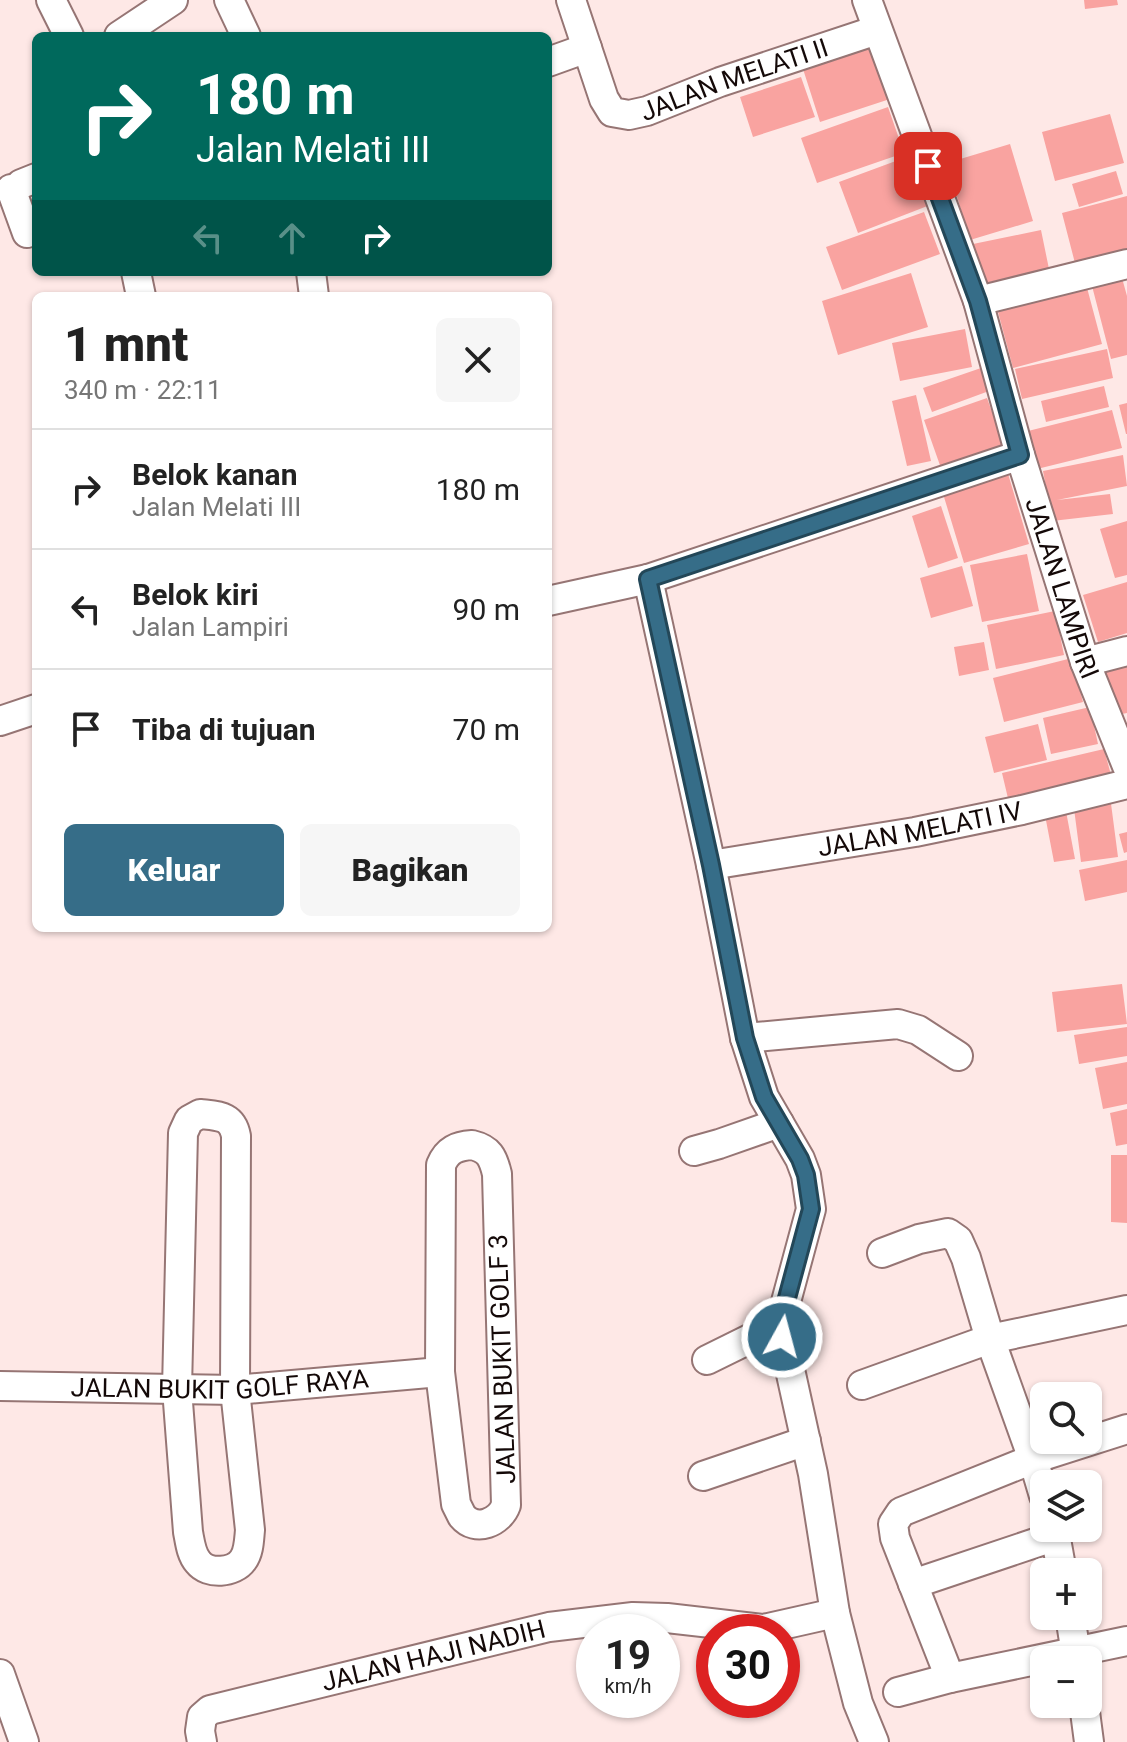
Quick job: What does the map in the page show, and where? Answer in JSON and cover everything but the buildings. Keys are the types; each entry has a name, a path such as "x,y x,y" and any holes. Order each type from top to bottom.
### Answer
{"street":[{"path":"51,0 67,32"},
{"path":"125,32 173,0"},
{"path":"229,0 244,32"},
{"name":"JALAN MELATI II","path":"571,0 604,99 612,112 629,115 877,30"},
{"name":"JALAN LAMPIRI","path":"867,0 978,301 1020,455 1085,662 1127,766"},
{"path":"552,61 587,48"},
{"path":"17,186 27,233"},
{"path":"978,301 1127,264"},
{"path":"552,600 648,579 1020,455"},
{"path":"648,579 711,865 745,1038 764,1097 806,1175 811,1209 780,1324 813,1474 835,1613 858,1703 874,1742"},
{"path":"1085,662 1127,651"},
{"path":"0,721 32,710"},
{"name":"JALAN MELATI IV","path":"711,865 915,832 1127,784"},
{"path":"745,1038 898,1024 918,1030 958,1056"},
{"path":"200,1114 225,1117 233,1125 236,1136 235,1390 250,1530 243,1561 221,1571 204,1568 198,1563 188,1532 177,1389 183,1133 189,1120 200,1114"},
{"path":"694,1151 779,1123"},
{"name":"JALAN BUKIT GOLF 3","path":"472,1145 483,1148 489,1154 497,1174 506,1505 502,1515 493,1522 469,1522 456,1504 440,1372 441,1165 452,1150 472,1145"},
{"path":"882,1253 919,1239 948,1233 958,1240 1036,1470"},
{"path":"862,1385 990,1339 1127,1310"},
{"path":"707,1360 780,1324"},
{"name":"JALAN BUKIT GOLF RAYA","path":"0,1386 235,1390 440,1372"},
{"path":"950,1678 895,1538 893,1524 901,1512 1033,1459 1127,1429"},
{"path":"703,1476 806,1441"},
{"path":"913,1584 1030,1541"},
{"name":"JALAN HAJI NADIH","path":"202,1742 202,1717 210,1710 549,1627 633,1617 764,1629 835,1613"},
{"path":"1102,1648 1127,1641"},
{"path":"898,1692 950,1678 1030,1664"},
{"path":"0,1674 24,1742"},
{"path":"1086,1718 1089,1742"}],"route":[{"path":"782,1337 780,1324 811,1209 806,1175 764,1097 745,1038 711,865 648,579 1020,455 978,301 928,166"}]}
